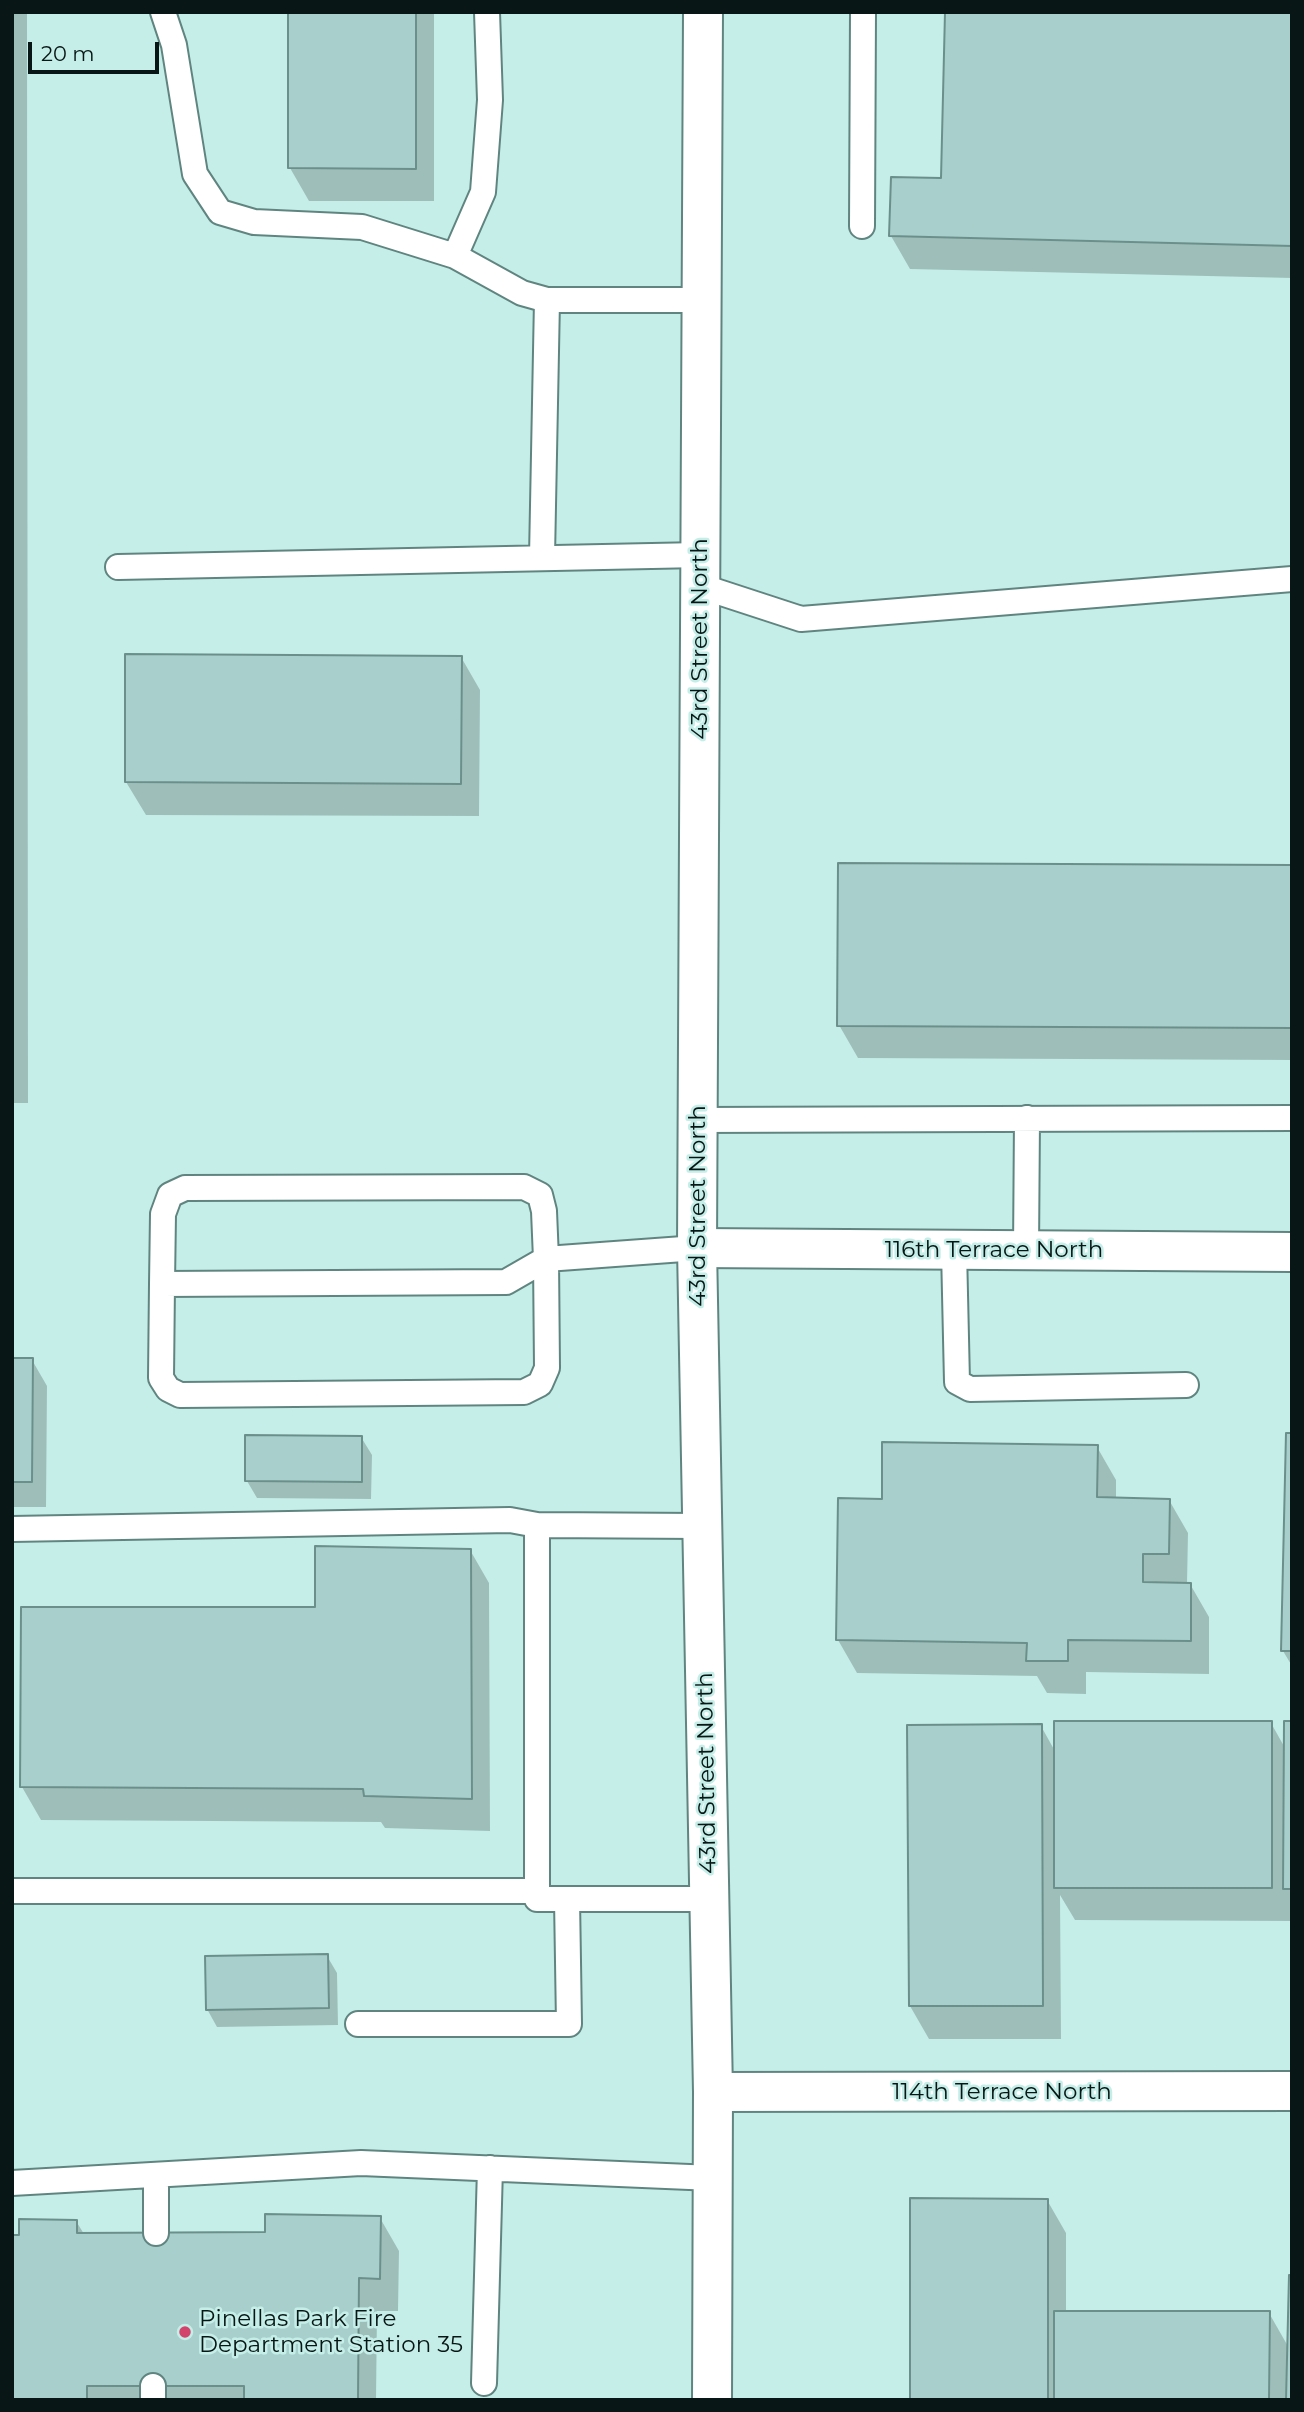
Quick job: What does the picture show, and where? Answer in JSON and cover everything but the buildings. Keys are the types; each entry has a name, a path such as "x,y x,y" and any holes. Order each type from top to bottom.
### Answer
{"street":[{"name":"43rd Street North","path":"704,12 696,1248 713,2092 712,2400"},
{"name":"116th Terrace North","path":"696,1248 1292,1252"},
{"name":"114th Terrace North","path":"713,2092 1292,2091"}],"lane":[{"path":"163,12 174,45 195,174 220,212 254,222 362,227 455,256 522,293 547,300 702,300"},
{"path":"455,256 483,192 490,100 487,12"},
{"path":"862,226 863,12"},
{"path":"542,557 547,300"},
{"path":"118,567 542,557 700,571 801,619 1292,579"},
{"path":"1026,1251 1027,1118"},
{"path":"697,1120 1292,1118"},
{"path":"524,1187 540,1195 544,1211 547,1368 540,1384 524,1392 180,1395 168,1390 161,1378 162,1284 163,1214 170,1195 185,1188 524,1187"},
{"path":"162,1284 506,1282 546,1259 696,1248"},
{"path":"954,1250 957,1381 970,1390 1186,1385"},
{"path":"12,1529 510,1520 537,1525 702,1526"},
{"path":"537,1525 537,1899 709,1899"},
{"path":"12,1891 537,1891"},
{"path":"358,2024 569,2024 567,1899"},
{"path":"12,2183 360,2163 713,2178"},
{"path":"484,2383 490,2168"},
{"path":"156,2175 156,2232"}],"place":[{"name":"Pinellas Park Fire Department Station 35","path":"185,2332"}]}
